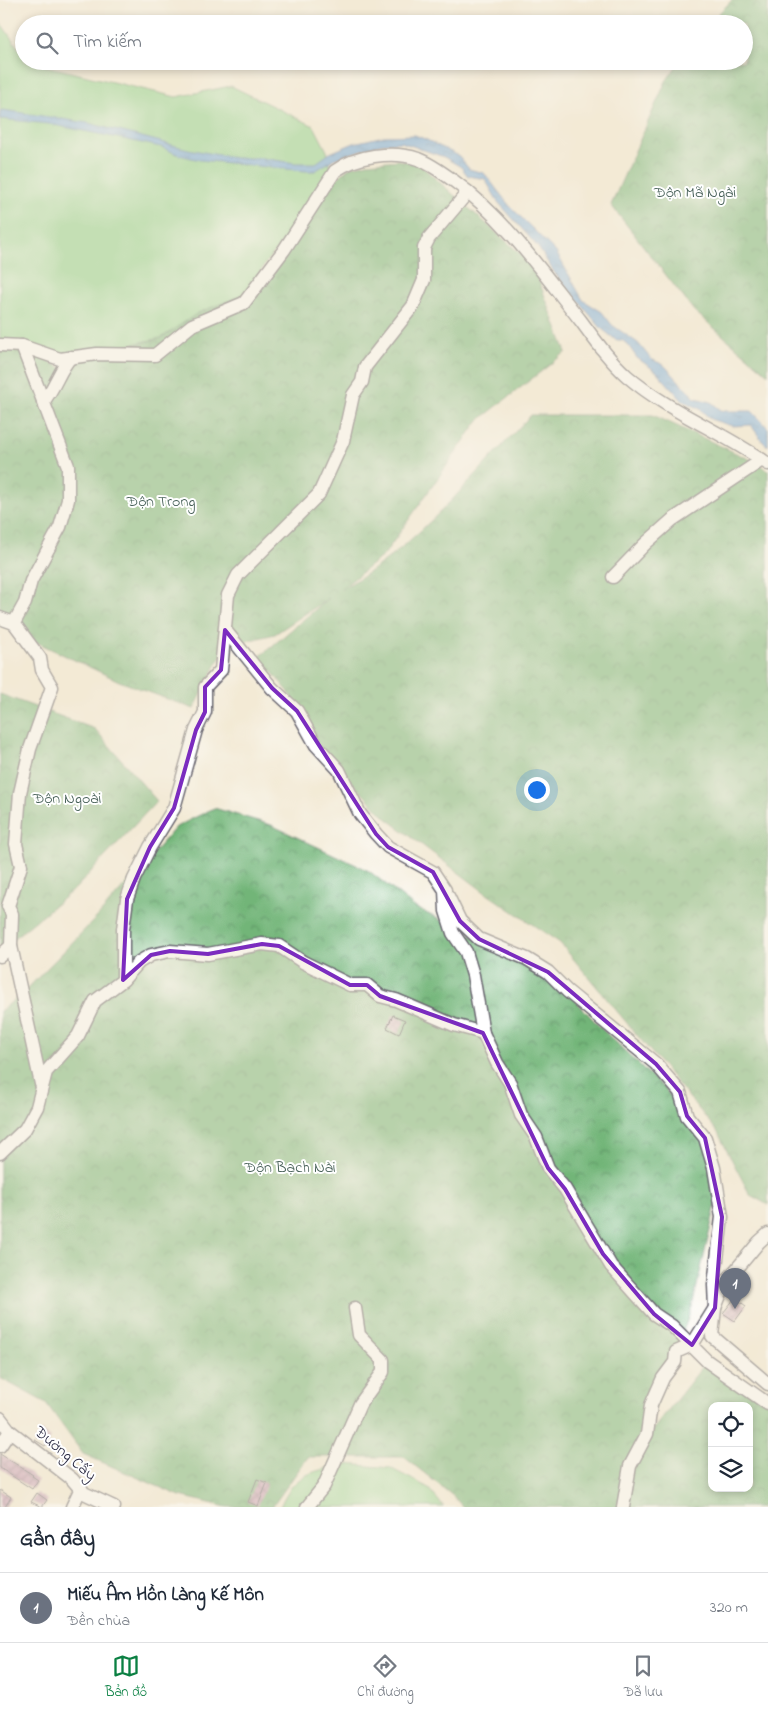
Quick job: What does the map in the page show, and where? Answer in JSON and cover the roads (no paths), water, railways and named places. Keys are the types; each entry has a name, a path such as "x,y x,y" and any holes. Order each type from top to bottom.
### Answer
{"street":[{"path":"0,345 22,346 60,359 97,354 155,354 192,325 244,303 284,250 335,171 342,166 369,157 401,155 419,160 468,192 524,250 608,357 627,376 649,392 765,462 672,520 613,577"},
{"path":"123,980 123,930 127,899 134,879 150,847 174,808 196,730 205,712 205,687 221,670 228,595 238,575 319,494 343,442 353,395 362,382 364,367 412,306 424,280 424,248 429,238 468,192"},
{"path":"14,623 25,603 31,581 60,527 68,500 68,466 22,346"},
{"path":"43,402 54,387 64,364 71,357"},
{"path":"0,618 14,623 40,658 42,670 52,688 30,749 20,793 16,844 21,866 8,906 12,914 11,946 42,1084"},
{"path":"225,630 272,688 297,711 316,745 339,770 360,814 376,834 388,847 433,872 445,890 460,921 479,939 526,959 548,972 567,991 656,1064 680,1092 687,1116 705,1138 714,1168 722,1217 714,1285 715,1308 712,1336 768,1384"},
{"path":"445,890 446,911 453,934 466,952 473,975 483,1033 497,1063 510,1083 521,1114 536,1137 548,1168 565,1189 607,1260 654,1314 672,1326 715,1367 768,1404"},
{"path":"0,1153 25,1129 37,1106 46,1072 78,1036 95,1002 123,980 139,962 151,955 170,951 208,954 262,944 279,946 303,962 350,985 367,985 380,996 396,1000 454,1025 483,1033"},
{"path":"0,956 11,946"},
{"path":"624,1507 630,1466 646,1434 651,1405 674,1362 676,1352 692,1345 715,1308 721,1290 731,1275 768,1234"},
{"path":"306,1507 324,1486 360,1404 383,1372 383,1360 359,1335 355,1308"},
{"name":"Đường Cấy","path":"0,1418 10,1431 32,1446 84,1492 114,1507"},
{"path":"0,1446 10,1431"},
{"path":"72,1507 81,1488"}],"water":[{"path":"0,111 88,123 188,149 235,158 261,158 295,163 316,163 330,153 354,143 384,136 415,135 427,140 459,156 469,169 484,173 509,205 556,252 583,300 602,312 612,325 638,343 651,359 664,365 695,398 711,402 722,411 752,411 768,428 768,446 751,425 732,426 710,419 700,409 682,400 656,371 637,358 628,345 622,340 616,340 602,329 556,275 538,247 498,202 485,179 468,176 461,167 444,157 401,142 380,144 334,159 315,171 200,160 179,155 161,147 104,135 49,124 0,119"}],"place":[{"name":"Miếu Âm Hồn Làng Kế Môn","path":"735,1309"}],"park label":[{"name":"Độn Mã Ngài","path":"695,193"},
{"name":"Độn Trong","path":"161,502"},
{"name":"Độn Ngoài","path":"67,799"},
{"name":"Độn Bạch Nài","path":"290,1168"}]}
